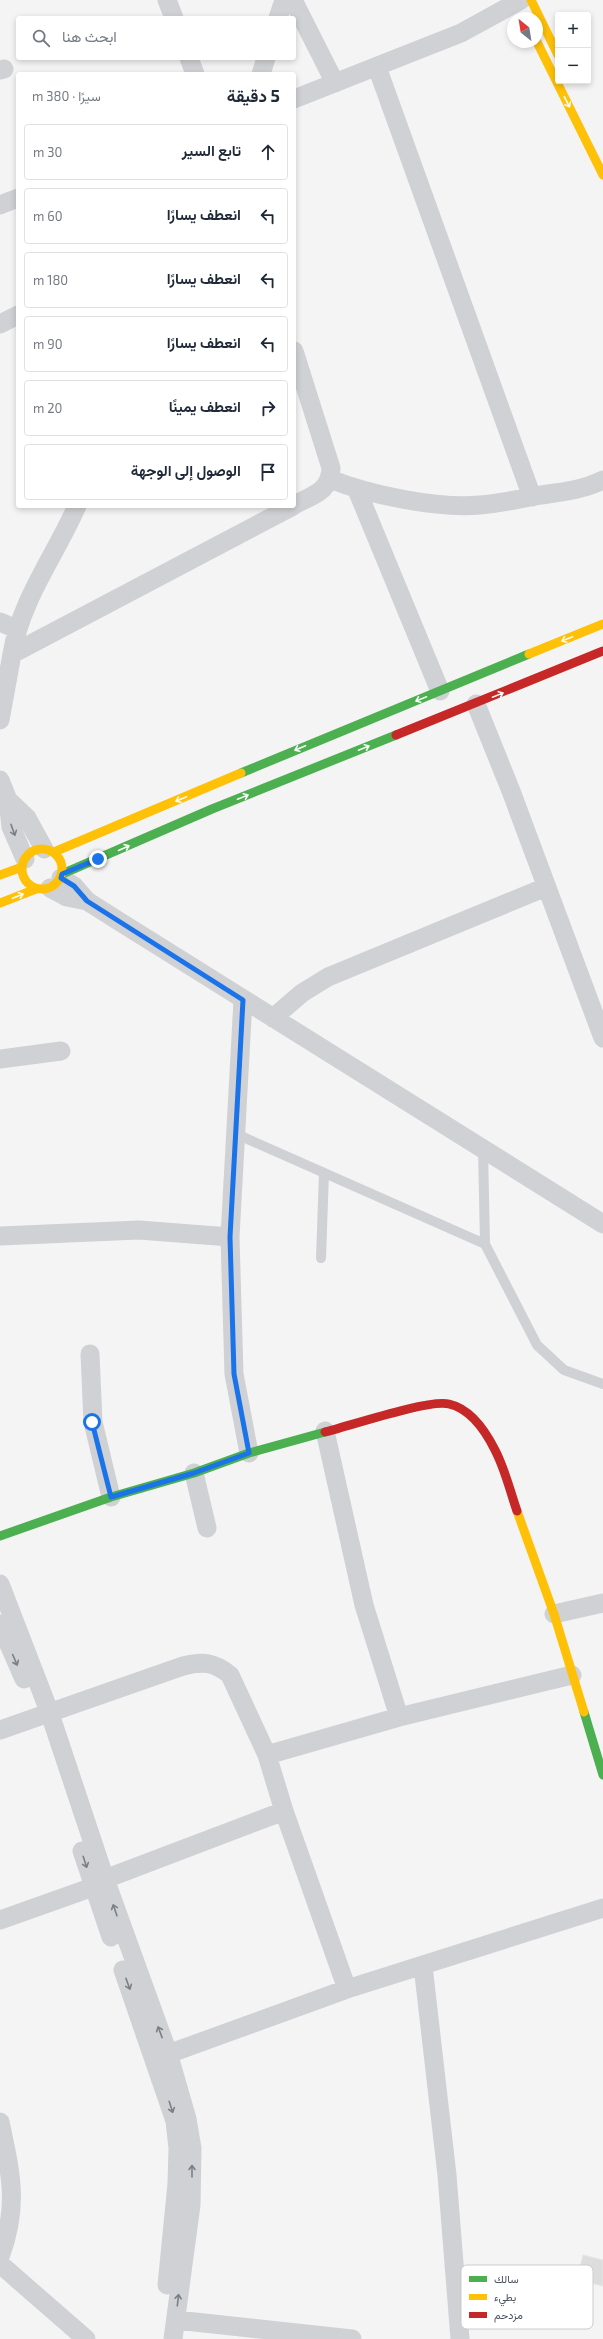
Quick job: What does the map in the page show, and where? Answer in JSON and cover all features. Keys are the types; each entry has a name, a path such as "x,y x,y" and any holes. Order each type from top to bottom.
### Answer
{"street":[{"path":"167,0 173,16"},
{"path":"279,16 284,0"},
{"path":"293,0 335,83"},
{"path":"296,98 461,33 521,3 555,51"},
{"path":"540,48 603,175"},
{"path":"190,60 194,72"},
{"path":"262,72 265,60"},
{"path":"377,67 532,497"},
{"path":"0,206 16,199"},
{"path":"0,324 16,316"},
{"path":"296,357 331,468 330,479 323,490 296,504"},
{"path":"330,479 357,490 428,502 479,505 582,488 603,480"},
{"path":"357,490 440,691"},
{"path":"0,720 12,654 8,626 44,568 76,508"},
{"path":"12,654 289,508"},
{"path":"0,875 23,863 30,853 49,851 603,624"},
{"path":"0,903 52,882 212,809 476,704 603,651"},
{"path":"476,704 511,791 603,1038"},
{"path":"3,789 27,818 49,851 62,864 52,882"},
{"path":"3,789 10,827 23,863 25,881 52,882 74,886 87,901 603,1224"},
{"path":"273,1018 302,993 328,977 546,887"},
{"path":"243,1000 234,1132 230,1237 234,1374 249,1453"},
{"path":"0,1059 61,1051"},
{"path":"0,1236 139,1230 230,1237"},
{"path":"90,1354 92,1422 111,1497"},
{"path":"0,1536 111,1497 194,1473 249,1453 325,1431 426,1405 449,1404 467,1413 482,1427 496,1452 554,1614 572,1674 598,1739 603,1776"},
{"path":"325,1431 364,1606 399,1717"},
{"path":"194,1473 207,1528"},
{"path":"0,1584 99,1883 162,2056 187,2119 192,2148 191,2206 173,2339"},
{"path":"554,1614 603,1603"},
{"path":"0,1624 44,1714"},
{"path":"0,1730 183,1666 196,1663 210,1663 219,1666 230,1675 267,1756 284,1811 347,1989"},
{"path":"267,1756 399,1717 572,1674"},
{"path":"0,1920 284,1811"},
{"path":"162,2056 347,1989 602,1915"},
{"path":"423,1966 447,2175 460,2339"},
{"path":"161,2339 177,2184 178,2148 175,2121 162,2056"},
{"path":"0,2122 11,2171 13,2193 8,2236 0,2256"},
{"path":"0,2264 86,2339"},
{"path":"176,2320 352,2339"}],"lane":[{"path":"234,1132 485,1244"},
{"path":"483,1150 485,1244 537,1345 564,1370 603,1384"},
{"path":"321,1258 324,1173"}],"building":[{"path":"583,2255 603,2260 603,2286 593,2284 593,2265 581,2265"}],"traffic: fast":[{"path":"241,773 529,654"},
{"path":"62,874 212,809 396,735"},
{"path":"0,1536 111,1497 194,1473 249,1453 325,1432"},
{"path":"584,1712 603,1775"}],"traffic: slow":[{"path":"531,0 555,49"},
{"path":"540,48 603,175"},
{"path":"529,654 603,624"},
{"path":"54,852 241,773"},
{"path":"46,849 53,852 59,858 62,869 61,877 53,886 46,889 38,889 31,886 23,877 22,865 25,858 34,850 46,849"},
{"path":"0,875 22,867"},
{"path":"0,903 36,889"},
{"path":"517,1511 554,1614 584,1712"}],"traffic: jam":[{"path":"396,735 603,651"},
{"path":"325,1432 425,1405 449,1404 457,1407 477,1422 491,1443 499,1457 517,1511"}],"route":[{"path":"92,1422 111,1497 194,1473 249,1453 234,1374 230,1237 234,1132 243,1000 87,901 74,886 61,878 62,874 98,859"}]}
